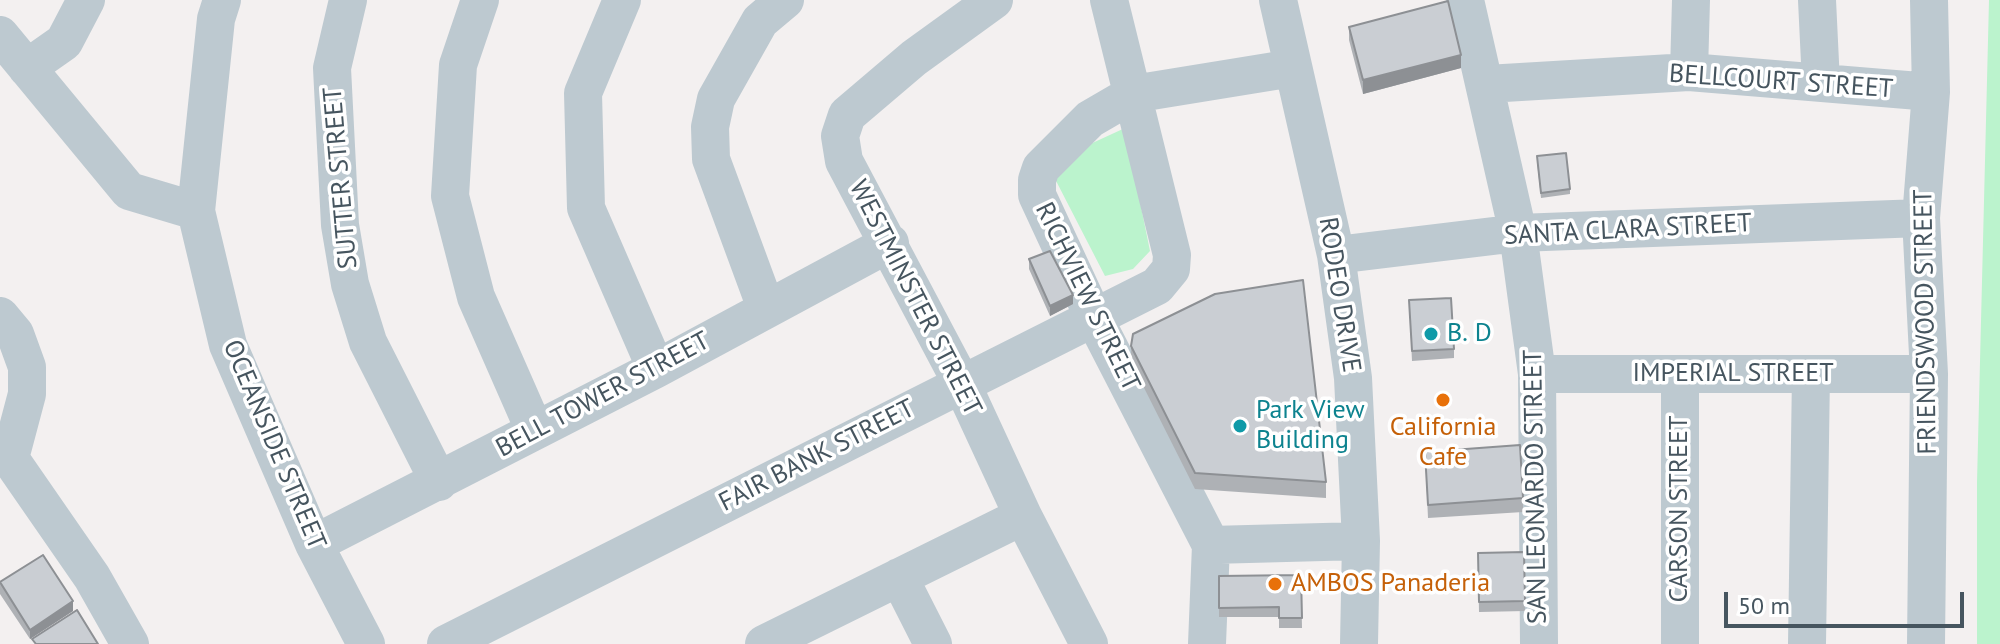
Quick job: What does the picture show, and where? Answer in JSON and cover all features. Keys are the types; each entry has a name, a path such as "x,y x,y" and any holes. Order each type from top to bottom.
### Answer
{"street":[{"path":"27,68 64,42 86,0"},
{"name":"OCEANSIDE STREET","path":"222,0 216,19 196,211 228,345 314,544 366,644"},
{"name":"SUTTER STREET","path":"348,0 332,68 340,225 350,284 368,342 439,482"},
{"path":"480,0 458,65 450,196 476,297 534,429"},
{"path":"622,0 583,93 586,208 656,369"},
{"path":"766,308 711,159 710,127 716,99 760,21 785,0"},
{"name":"WESTMINSTER STREET","path":"994,0 914,58 847,115 840,136 844,161 961,382 1023,516 1089,644"},
{"path":"1109,0 1133,94"},
{"name":"RODEO DRIVE","path":"1278,0 1336,255 1353,378 1361,541 1359,644"},
{"name":"SAN LEONARDO STREET","path":"1465,0 1487,84 1518,233 1537,374 1539,644"},
{"path":"1689,72 1691,0"},
{"path":"1817,0 1821,83"},
{"name":"FRIENDSWOOD STREET","path":"1926,644 1929,374 1921,218 1931,92 1929,0"},
{"path":"0,35 129,191 196,211"},
{"name":"RICHVIEW STREET","path":"1211,545 1094,318 1037,195 1037,180 1041,168 1090,119 1133,94 1293,68"},
{"name":"BELLCOURT STREET","path":"1487,84 1689,72 1931,92"},
{"name":"FAIR BANK STREET","path":"446,644 961,382 1157,286 1171,269 1172,255 1133,94"},
{"name":"SANTA CLARA STREET","path":"1336,255 1518,233 1921,218"},
{"name":"BELL TOWER STREET","path":"314,544 656,369 890,243"},
{"path":"0,316 15,334 27,367 27,394 5,451 92,577 130,644"},
{"name":"IMPERIAL STREET","path":"1537,374 1929,374"},
{"name":"CARSON STREET","path":"1680,374 1680,644"},
{"path":"1807,644 1811,374"},
{"path":"784,640 899,577 1023,516"},
{"path":"1207,644 1211,545 1361,541"},
{"path":"899,577 933,644"}],"green space":[{"path":"1989,0 2000,0 2000,644 1977,644 1977,482"},
{"path":"1125,128 1150,251 1133,269 1105,276 1053,175 1075,151"}],"building":[{"path":"1448,1 1461,55 1363,80 1349,27"},
{"path":"1566,153 1570,189 1541,193 1537,156"},
{"path":"1050,251 1073,295 1050,306 1029,259"},
{"name":"Park View Building","path":"1303,280 1326,482 1195,473 1131,346 1133,334 1215,294"},
{"name":"B. D","path":"1451,298 1454,349 1412,351 1409,300"},
{"path":"1520,445 1523,498 1428,505 1425,452"},
{"path":"1524,552 1525,601 1479,602 1478,553"},
{"path":"43,555 73,601 30,630 0,582"},
{"path":"1301,575 1302,618 1279,618 1279,607 1219,608 1219,576"},
{"path":"77,610 98,644 36,644 32,639"}],"place":[{"name":"B. D","path":"1431,334"},
{"name":"California Cafe","path":"1443,400"},
{"name":"Park View Building","path":"1240,426"},
{"name":"AMBOS Panaderia","path":"1275,584"}]}
